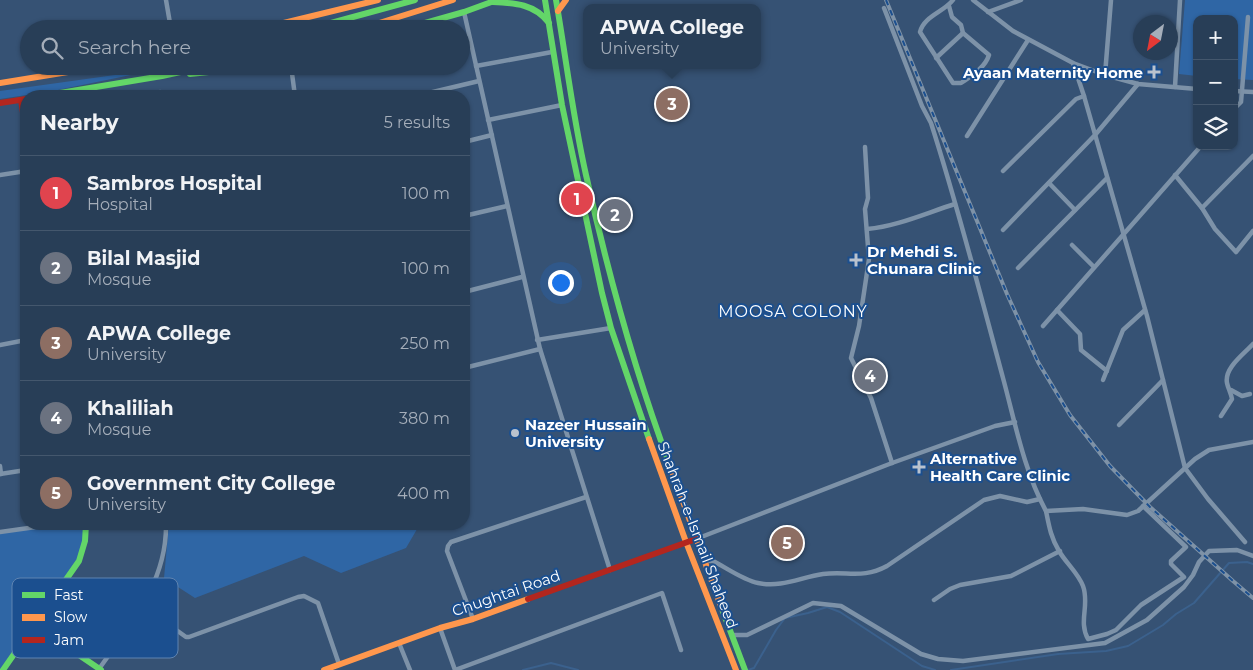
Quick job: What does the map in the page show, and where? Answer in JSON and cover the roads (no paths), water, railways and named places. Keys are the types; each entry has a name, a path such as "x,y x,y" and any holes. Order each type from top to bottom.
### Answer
{"main road":[{"path":"296,20 378,0"},
{"path":"342,20 415,0"},
{"path":"389,20 453,0"},
{"name":"Shahrah-e-Ismail Shaheed","path":"545,0 562,106 611,328 686,542 736,670"},
{"name":"Shahrah-e-Ismail Shaheed","path":"556,0 586,174 622,322 654,422 731,634 746,670"},
{"path":"558,11 566,0"},
{"path":"436,20 494,1 527,6 542,13 549,23"},
{"path":"0,82 46,75"},
{"path":"78,90 169,75"},
{"path":"0,103 20,100"},
{"path":"67,578 79,561 86,530"},
{"name":"Chughtai Road","path":"324,670 696,539"},
{"path":"3,670 12,657"},
{"path":"82,658 99,670"}],"street":[{"path":"166,0 169,20"},
{"path":"949,6 952,17 961,25 963,33 989,55 988,60 982,67 961,84 953,83 920,32 924,22 949,6 954,0"},
{"path":"988,12 1020,0"},
{"path":"1105,76 1111,0"},
{"path":"1174,87 1180,0"},
{"path":"974,1 1028,40 1073,63 1105,76 1138,84 1193,89"},
{"path":"884,8 922,106 931,122 1015,422 1040,499 1046,511 1050,532 1060,552 1083,587 1085,600 1083,631 1088,639 1116,630 1141,605 1184,577 1171,564 1171,561 1186,547 1143,506"},
{"path":"464,12 466,20"},
{"path":"1238,105 1241,102 1248,17"},
{"path":"936,58 963,33"},
{"path":"470,39 522,277 540,349 610,570"},
{"path":"967,136 1028,40"},
{"path":"476,66 552,52"},
{"path":"1073,63 1124,234 1185,468 1208,500 1245,542"},
{"path":"292,75 294,90"},
{"path":"441,90 479,81"},
{"path":"1003,230 1095,135 1138,84"},
{"path":"1238,91 1253,92"},
{"path":"1002,171 1076,99 1084,96"},
{"path":"488,120 562,106"},
{"path":"470,140 492,135"},
{"path":"865,147 868,198 865,208 869,259 859,326 850,358 871,398 892,462"},
{"path":"1043,326 1197,150"},
{"path":"1202,208 1253,156"},
{"path":"0,175 20,172"},
{"path":"1175,175 1202,208 1214,229 1236,252 1253,231"},
{"path":"1018,268 1107,178"},
{"path":"1049,183 1075,210"},
{"path":"867,229 880,228 911,220 955,204"},
{"path":"470,215 507,206"},
{"path":"1072,245 1094,268"},
{"path":"470,290 522,277"},
{"path":"1057,310 1080,334 1081,350 1107,371"},
{"path":"1103,380 1123,330 1145,310"},
{"path":"538,340 611,328"},
{"path":"0,344 20,341"},
{"path":"1221,416 1232,399 1231,390 1227,383 1228,370 1253,344"},
{"path":"470,366 540,349"},
{"path":"1119,425 1163,380"},
{"path":"1231,390 1242,396 1250,394"},
{"path":"696,539 892,462 995,426 1015,422"},
{"path":"1046,511 1083,509 1127,515 1138,511 1185,468 1209,450 1253,442"},
{"path":"0,466 1,474 20,471"},
{"path":"705,561 713,561 757,583 769,584 787,584 823,574 871,574 887,566 984,500 1000,496 1028,502 1040,499"},
{"path":"473,619 447,551 451,542 586,497"},
{"path":"0,532 20,529"},
{"path":"155,578 165,545 166,530"},
{"path":"731,634 748,636 813,603 841,606 921,654 938,659 963,661 1105,643 1147,620 1184,587 1209,551 1237,550 1253,556"},
{"path":"934,600 960,584 1011,576 1060,552"},
{"path":"440,628 455,670 662,593 681,650"},
{"path":"178,631 189,637 304,596 318,603 339,664"},
{"path":"399,643 410,670"},
{"path":"99,670 107,658"}],"waterway":[{"path":"951,670 1058,654 1106,651 1128,646 1163,625 1194,603 1229,563 1247,562 1253,564"},
{"path":"748,670 754,668 785,618 827,607 840,612 922,666 935,670"},
{"path":"523,670 551,663 578,670"}],"railway":[{"path":"886,0 1007,294 1038,362 1070,415 1110,466 1150,507 1253,598"}],"place":[{"name":"Ayaan Maternity Home","path":"1154,72"},
{"name":"APWA College","path":"672,104"},
{"name":"Sambros Hospital","path":"577,199"},
{"name":"Bilal Masjid","path":"615,215"},
{"name":"Dr Mehdi S. Chunara Clinic","path":"856,260"},
{"name":"Khaliliah","path":"870,376"},
{"name":"Nazeer Hussain University","path":"515,433"},
{"name":"Alternative Health Care Clinic","path":"919,467"},
{"name":"Government City College","path":"787,543"}],"district":[{"name":"MOOSA COLONY","path":"793,311"}]}
